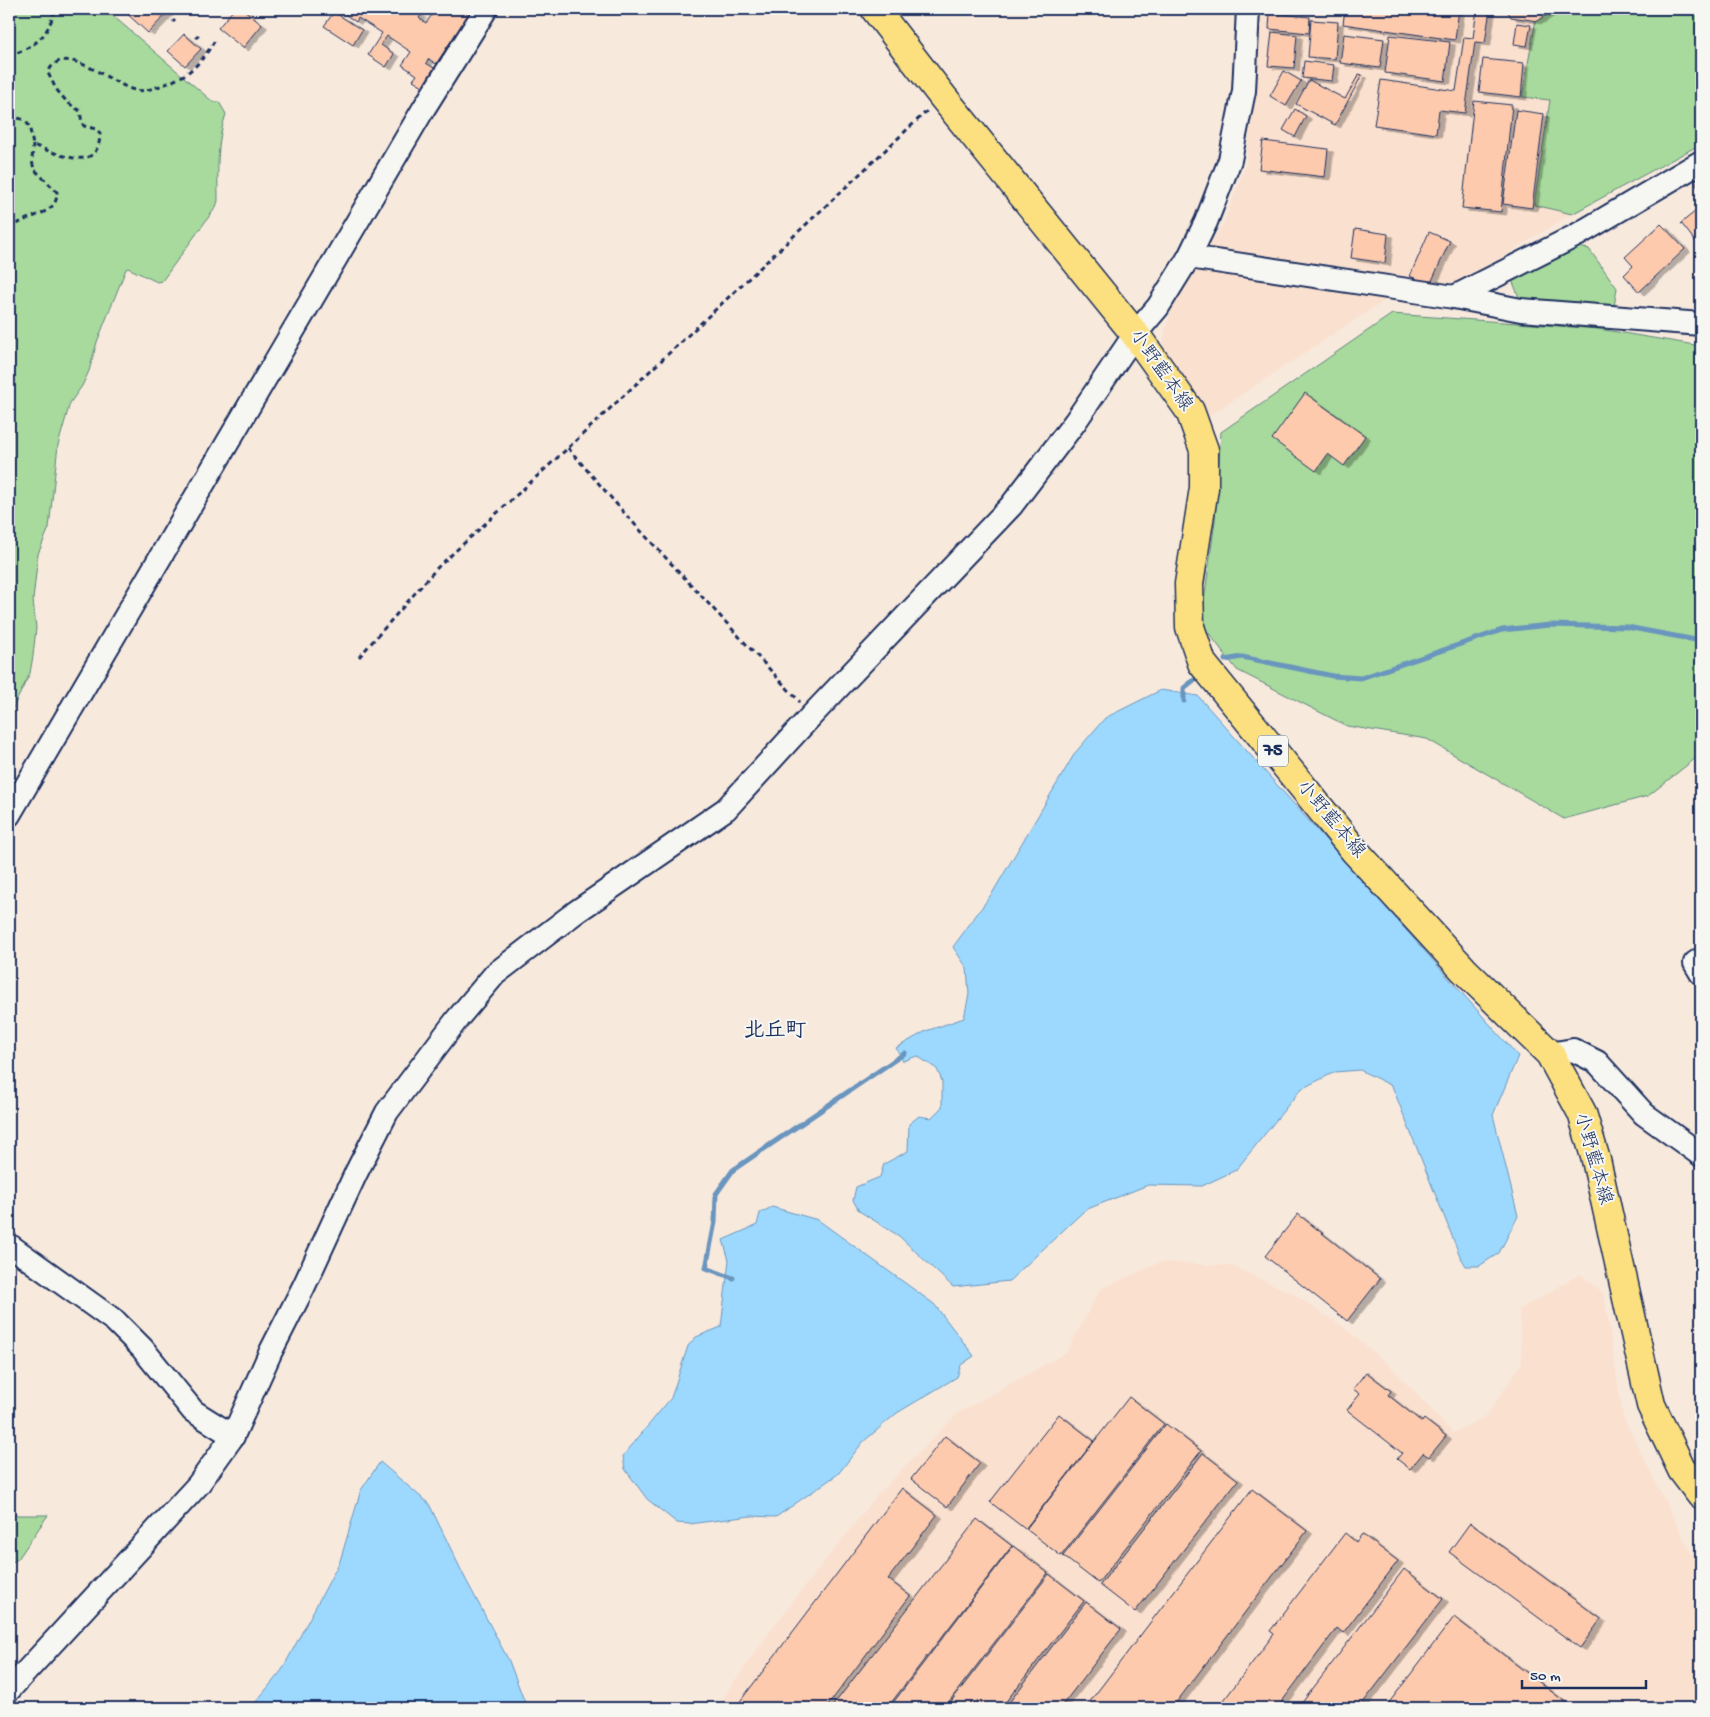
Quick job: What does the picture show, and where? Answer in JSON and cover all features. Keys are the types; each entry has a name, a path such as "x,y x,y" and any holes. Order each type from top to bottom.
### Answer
{"main road":[{"name":"小野藍本線","path":"875,9 943,97 1135,334 1190,411 1204,450 1204,488 1190,584 1190,627 1202,662 1354,850 1464,970 1550,1054 1582,1113 1596,1160 1651,1404 1682,1470 1701,1494"}],"street":[{"path":"9,815 424,108 486,9"},
{"path":"9,1690 198,1485 233,1436 271,1351 387,1112 458,1018 495,974 576,912 726,809 812,715 1011,506 1075,422 1135,334 1158,308 1190,257 1206,222 1230,160 1244,91 1248,9"},
{"path":"1454,297 1578,235 1701,162"},
{"path":"1190,257 1454,297 1521,310 1701,324"},
{"path":"1701,959 1695,963 1701,973"},
{"path":"1550,1054 1573,1050 1597,1062 1644,1114 1701,1155"},
{"path":"9,1245 115,1322 142,1348 193,1411 233,1436"}],"path":[{"path":"9,56 33,45 46,32 55,9"},
{"path":"196,38 199,35"},
{"path":"33,145 74,159 85,159 93,154 100,143 100,133 96,129 84,126 80,111 66,102 56,90 48,73 51,66 60,60 79,62 135,90 149,90 187,75 201,61 215,40"},
{"path":"359,656 438,567 943,97"},
{"path":"9,118 23,118 28,123 33,145 32,161 34,169 57,192 57,198 48,211 9,229"},
{"path":"568,448 626,515 812,715"}],"shaded area":[{"path":"1254,9 1701,9 1701,144 1572,214 1457,285 1387,299 1206,418 1162,356 1165,330 1171,310 1224,223 1246,164 1253,100"},
{"path":"1161,1262 1232,1266 1292,1293 1345,1328 1393,1369 1453,1433 1486,1416 1522,1363 1519,1310 1580,1274 1604,1294 1623,1417 1701,1570 1701,1708 716,1708 773,1627 878,1494 958,1413 1067,1352 1100,1289"}],"green space":[{"path":"9,9 105,9 213,102 219,102 226,114 219,146 218,201 216,207 162,281 157,282 128,268 126,269 97,342 89,371 82,386 70,403 58,445 49,528 38,554 33,600 36,628 30,673 13,708 11,743 16,787 9,803"},
{"path":"1551,9 1701,9 1701,144 1572,214 1534,205 1550,100 1522,97 1536,19"},
{"path":"1578,247 1589,249 1617,288 1614,307 1521,302 1510,275"},
{"path":"1392,314 1599,329 1701,346 1701,754 1648,796 1564,819 1427,739 1347,726 1237,670 1201,623 1215,521 1221,432"},
{"path":"9,1515 48,1515 18,1559 9,1564"}],"water":[{"path":"1161,690 1198,696 1518,1056 1493,1115 1518,1216 1499,1253 1479,1266 1466,1266 1460,1256 1392,1086 1360,1070 1335,1072 1301,1089 1236,1170 1202,1186 1148,1185 1085,1210 1009,1281 953,1287 899,1236 859,1211 853,1200 856,1187 880,1177 884,1164 908,1151 909,1124 919,1116 931,1118 942,1107 942,1081 937,1069 917,1056 903,1061 896,1048 926,1031 964,1018 969,994 967,968 953,947 993,892 1075,753 1105,718"},
{"path":"772,1207 818,1220 934,1304 974,1356 961,1365 957,1377 897,1413 863,1442 838,1474 776,1517 751,1516 689,1524 677,1523 647,1499 625,1469 623,1456 671,1398 688,1346 696,1337 721,1327 729,1260 723,1240 757,1225 760,1213"},
{"path":"380,1462 429,1504 464,1576 509,1661 527,1708 251,1708 282,1670 340,1561 361,1490"}],"building":[{"path":"122,9 171,9 148,33"},
{"path":"234,9 243,9 262,25 243,48 218,28"},
{"path":"346,9 411,9 421,15 419,18 426,23 436,9 472,9 436,64 429,59 426,63 434,68 423,86 413,80 417,75 402,65 411,52 387,36 381,45 394,54 386,67 368,55 382,33 358,18 356,22 343,13"},
{"path":"1345,9 1459,9 1455,40 1343,24"},
{"path":"1477,9 1490,9 1485,43 1475,42 1465,113 1439,110 1436,134 1374,125 1381,80 1456,91 1464,37 1473,38"},
{"path":"1506,9 1555,9 1537,21 1511,17"},
{"path":"334,12 362,30 353,45 324,26"},
{"path":"1270,13 1310,17 1309,33 1269,29"},
{"path":"1311,20 1338,22 1335,59 1308,57"},
{"path":"1517,23 1531,25 1527,46 1514,44"},
{"path":"1272,32 1297,35 1294,68 1268,66"},
{"path":"184,34 201,49 185,66 168,51"},
{"path":"1344,34 1384,39 1380,68 1340,63"},
{"path":"1390,35 1450,42 1445,81 1385,73"},
{"path":"1483,59 1524,63 1521,97 1479,92"},
{"path":"1304,61 1334,65 1332,81 1302,78"},
{"path":"1284,71 1301,81 1286,106 1270,96"},
{"path":"1359,74 1362,75 1335,125 1296,104 1309,80 1345,99"},
{"path":"1474,101 1512,105 1501,212 1462,208"},
{"path":"1295,109 1306,116 1295,137 1283,130"},
{"path":"1516,110 1544,114 1532,208 1503,204"},
{"path":"1263,141 1328,149 1325,177 1259,169"},
{"path":"1701,178 1701,192 1695,183"},
{"path":"1701,207 1701,236 1695,241 1681,223"},
{"path":"1661,224 1685,249 1639,292 1624,275 1633,266 1625,257"},
{"path":"1355,229 1388,234 1385,263 1351,258"},
{"path":"1429,232 1450,241 1430,285 1410,276"},
{"path":"1305,393 1365,436 1344,466 1328,454 1316,471 1272,439"},
{"path":"1298,1214 1380,1279 1347,1321 1265,1256"},
{"path":"1366,1372 1391,1391 1388,1395 1422,1422 1424,1419 1446,1436 1429,1457 1423,1453 1410,1469 1397,1459 1402,1453 1347,1410 1360,1394 1353,1389"},
{"path":"1129,1397 1164,1424 1061,1556 1026,1529"},
{"path":"1059,1414 1094,1441 1025,1529 990,1502"},
{"path":"1166,1424 1201,1451 1098,1583 1063,1556"},
{"path":"945,1436 980,1463 947,1507 911,1479"},
{"path":"1203,1453 1238,1480 1135,1612 1100,1585"},
{"path":"902,1488 937,1515 888,1579 910,1596 826,1708 735,1708"},
{"path":"1252,1489 1307,1531 1172,1708 1085,1708"},
{"path":"977,1519 1012,1546 887,1708 831,1708"},
{"path":"1470,1523 1601,1619 1580,1648 1449,1552"},
{"path":"1345,1533 1356,1542 1362,1534 1398,1561 1343,1633 1337,1628 1277,1708 1218,1708 1274,1634 1270,1631"},
{"path":"1013,1546 1048,1573 944,1708 889,1708"},
{"path":"1404,1569 1443,1599 1359,1708 1298,1708"},
{"path":"1049,1574 1084,1601 1001,1708 946,1708"},
{"path":"1086,1602 1121,1629 1060,1708 1005,1708"},
{"path":"1454,1617 1573,1708 1385,1708"}],"waterway":[{"path":"1225,660 1242,657 1333,676 1361,678 1502,630 1550,625 1627,627 1701,641"},
{"path":"1184,701 1184,688 1194,680"},
{"path":"733,1278 706,1268 715,1222 716,1194 733,1170 905,1053"}],"district":[{"name":"北丘町","path":"775,1032"}]}
